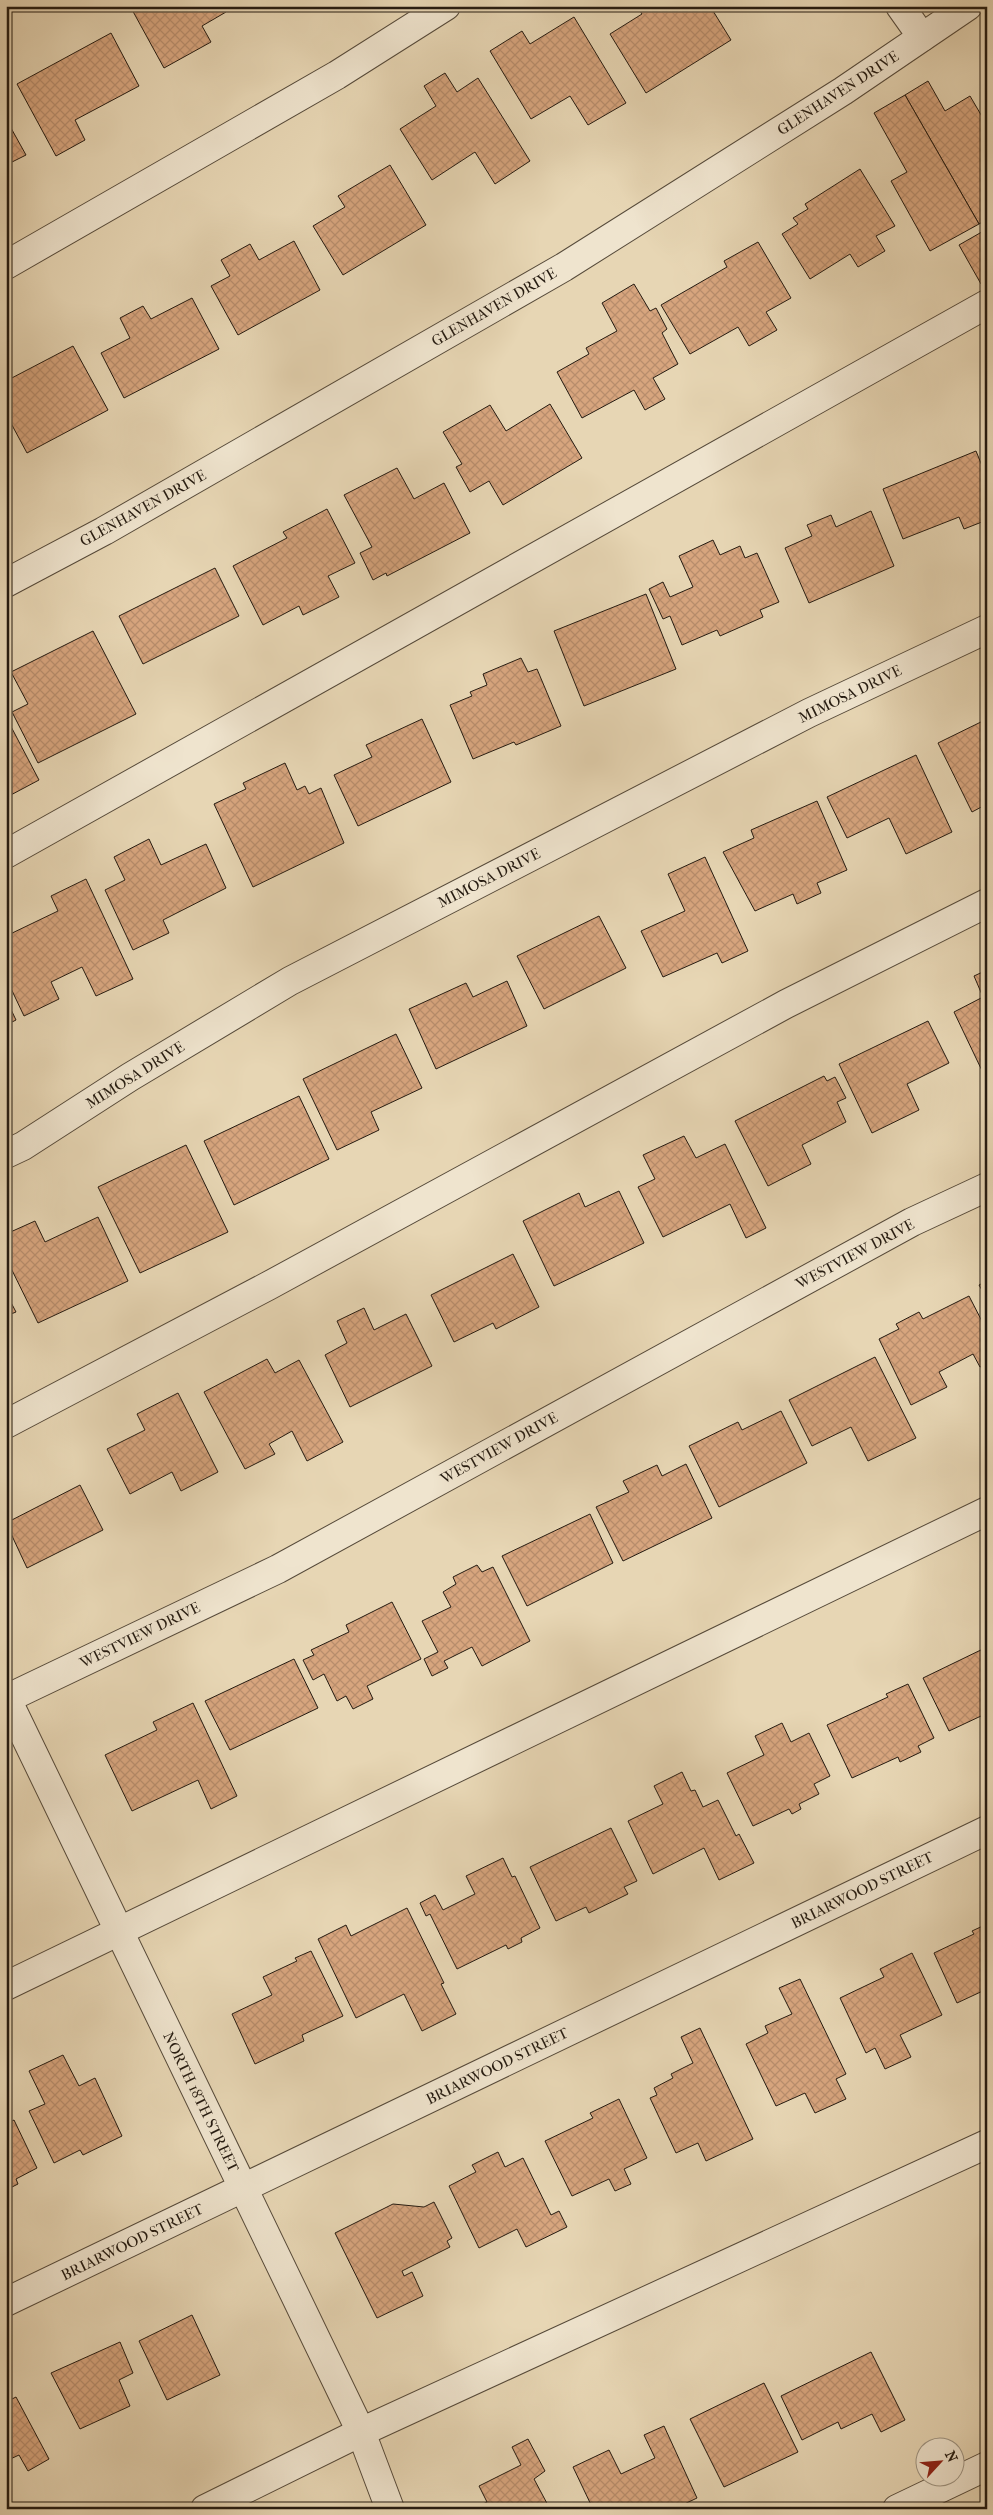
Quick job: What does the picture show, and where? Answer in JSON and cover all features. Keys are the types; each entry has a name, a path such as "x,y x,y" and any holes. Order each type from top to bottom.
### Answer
{"street":[{"path":"6,265 337,76 446,6"},
{"path":"900,6 922,37"},
{"name":"GLENHAVEN DRIVE","path":"6,583 113,526 564,268 843,91 968,6"},
{"path":"6,854 987,304"},
{"name":"MIMOSA DRIVE","path":"6,1154 23,1146 130,1077 290,981 809,713 987,629"},
{"path":"6,1424 268,1286 786,1004 987,903"},
{"name":"WESTVIEW DRIVE","path":"6,1699 278,1569 912,1222 987,1187"},
{"path":"6,1986 987,1511"},
{"name":"NORTH 18TH STREET","path":"6,1699 361,2432 390,2509"},
{"name":"BRIARWOOD STREET","path":"6,2302 987,1830"},
{"path":"204,2509 361,2432 987,2144"},
{"path":"898,2509 987,2466"}],"building":[{"path":"130,6 223,6 226,12 202,26 211,42 164,68"},
{"path":"637,6 710,6 731,40 646,93 610,34 642,14"},
{"path":"574,17 626,103 588,125 570,96 531,119 490,51 522,31 530,44"},
{"path":"111,33 139,86 75,120 85,140 56,156 17,84"},
{"path":"445,73 457,92 478,78 530,161 495,184 475,152 432,180 400,129 436,106 424,86"},
{"path":"928,81 945,111 970,96 987,125 987,219 979,224 905,95"},
{"path":"905,95 979,224 930,251 891,181 907,172 874,113"},
{"path":"6,119 26,155 6,165"},
{"path":"390,165 426,225 343,275 313,226 345,207 338,196"},
{"path":"860,169 895,226 876,236 885,251 858,267 850,254 810,279 782,234 798,224 793,218 808,209 805,204"},
{"path":"987,229 987,281 981,284 959,245"},
{"path":"294,241 320,290 238,335 211,286 230,276 221,260 250,244 259,260"},
{"path":"758,242 791,298 766,312 777,330 749,346 738,327 690,354 661,305 727,267 724,261"},
{"path":"634,284 650,311 656,308 667,329 662,333 678,364 653,378 665,399 645,410 634,390 582,418 557,372 589,354 586,348 617,331 602,303"},
{"path":"192,298 219,349 124,398 101,353 130,338 120,318 143,306 151,319"},
{"path":"73,346 108,410 27,453 6,414 6,381"},
{"path":"550,404 582,458 503,505 489,481 470,492 456,467 462,464 443,432 490,405 506,431"},
{"path":"976,451 987,478 987,520 964,529 959,517 903,539 883,489"},
{"path":"397,468 414,499 444,483 470,533 387,576 386,573 373,580 360,553 372,547 344,495"},
{"path":"327,509 355,563 328,576 339,597 303,615 299,606 263,625 233,566 287,538 283,532"},
{"path":"871,511 894,566 809,603 785,548 812,536 807,525 831,515 836,527"},
{"path":"713,540 720,555 740,546 745,558 757,553 779,602 760,610 763,617 720,636 717,630 682,645 670,616 663,619 649,589 663,582 670,597 693,587 679,556"},
{"path":"215,568 239,616 143,664 119,616"},
{"path":"646,594 676,669 584,706 554,631"},
{"path":"93,631 136,714 38,763 12,712 28,704 11,672"},
{"path":"521,658 528,672 537,669 561,726 516,745 514,742 473,759 450,705 472,696 470,692 487,685 483,674"},
{"path":"6,717 39,780 7,797 6,796"},
{"path":"422,719 451,782 358,826 334,775 372,757 366,745"},
{"path":"987,719 987,804 972,812 938,743"},
{"path":"916,755 952,832 906,854 889,818 847,838 827,797"},
{"path":"285,763 297,790 305,786 309,794 321,788 344,843 253,887 214,804 246,789 243,783"},
{"path":"817,801 847,870 817,883 821,893 797,904 793,894 755,911 723,852 754,838 751,830"},
{"path":"149,839 161,865 206,844 226,888 163,920 169,933 133,950 105,890 125,880 114,857"},
{"path":"705,857 748,951 722,963 717,953 663,977 641,931 685,911 668,874"},
{"path":"86,879 133,979 96,996 82,967 51,982 59,999 24,1016 6,978 6,936 58,911 51,896"},
{"path":"599,916 626,968 544,1009 517,956"},
{"path":"987,970 986,1079 954,1012 983,997 974,976"},
{"path":"507,981 527,1026 436,1069 409,1009 466,983 473,997"},
{"path":"6,999 16,1020 6,1025"},
{"path":"928,1021 949,1063 907,1084 919,1110 872,1133 839,1064"},
{"path":"396,1034 422,1088 371,1112 379,1130 337,1150 303,1079"},
{"path":"824,1076 827,1081 835,1077 846,1098 837,1102 846,1122 802,1145 811,1164 768,1186 735,1121"},
{"path":"299,1096 329,1159 234,1205 204,1141"},
{"path":"684,1136 696,1158 725,1144 766,1228 746,1238 730,1204 663,1237 638,1187 655,1179 643,1155"},
{"path":"186,1145 228,1232 140,1273 98,1187"},
{"path":"619,1191 644,1243 554,1286 523,1221 579,1193 585,1207"},
{"path":"98,1217 128,1281 38,1323 6,1258 6,1234 35,1221 45,1242"},
{"path":"513,1254 539,1307 496,1329 493,1323 454,1342 431,1295"},
{"path":"987,1281 987,1299 979,1285"},
{"path":"6,1293 16,1312 6,1316"},
{"path":"969,1296 987,1331 987,1364 980,1367 973,1354 939,1372 947,1387 911,1405 879,1339 899,1329 896,1324 919,1312 923,1319"},
{"path":"364,1308 374,1330 406,1314 432,1366 350,1407 325,1355 347,1343 337,1321"},
{"path":"875,1357 916,1438 868,1461 851,1427 812,1446 789,1400"},
{"path":"267,1359 275,1373 299,1360 343,1442 307,1461 292,1431 269,1444 275,1454 245,1469 204,1392"},
{"path":"178,1393 218,1472 181,1491 172,1472 130,1494 107,1449 145,1430 137,1414"},
{"path":"781,1411 807,1463 719,1507 689,1446 738,1422 742,1430"},
{"path":"686,1464 712,1518 623,1561 596,1507 629,1492 623,1481 657,1465 662,1476"},
{"path":"80,1485 103,1530 27,1568 6,1523"},
{"path":"590,1514 613,1563 527,1606 502,1556"},
{"path":"477,1565 482,1572 493,1567 530,1641 482,1666 472,1647 444,1661 448,1668 432,1676 424,1659 438,1652 422,1621 451,1607 443,1592 456,1584 453,1577"},
{"path":"392,1602 421,1659 367,1686 373,1699 353,1709 346,1696 337,1701 324,1674 313,1680 303,1660 314,1655 311,1650 349,1632 346,1625"},
{"path":"987,1647 987,1720 984,1722 981,1716 949,1731 923,1678"},
{"path":"294,1659 318,1708 230,1750 205,1701"},
{"path":"908,1684 934,1738 918,1746 921,1752 900,1762 898,1757 852,1778 827,1725 888,1697 886,1694"},
{"path":"193,1703 237,1796 211,1809 198,1780 132,1811 105,1755 157,1730 153,1722"},
{"path":"782,1723 791,1742 809,1733 830,1776 814,1784 819,1794 799,1804 801,1809 792,1814 789,1809 753,1826 727,1773 764,1755 755,1736"},
{"path":"682,1772 691,1791 695,1790 703,1807 718,1800 736,1836 739,1834 754,1863 719,1880 704,1848 653,1874 628,1821 663,1804 654,1786"},
{"path":"611,1828 637,1881 624,1887 628,1894 589,1913 586,1907 556,1921 530,1867"},
{"path":"503,1858 512,1877 515,1876 540,1928 521,1938 522,1942 508,1949 506,1945 457,1969 430,1914 426,1916 420,1903 435,1895 443,1910 475,1894 466,1876"},
{"path":"407,1908 444,1983 441,1984 456,2014 422,2031 404,1994 356,2018 318,1939 346,1925 351,1936"},
{"path":"987,1924 987,1989 957,2003 934,1953 974,1934 972,1931"},
{"path":"311,1951 343,2016 302,2035 304,2041 255,2064 232,2014 272,1995 263,1977 297,1961 295,1958"},
{"path":"912,1953 942,2015 900,2035 911,2057 885,2069 875,2048 866,2053 840,1998 884,1977 880,1969"},
{"path":"800,1979 846,2074 836,2079 846,2099 815,2113 805,2093 776,2106 746,2044 768,2033 765,2026 792,2014 779,1988"},
{"path":"700,2028 753,2139 706,2161 698,2143 676,2153 650,2098 657,2095 654,2088 673,2078 671,2074 693,2063 681,2037"},
{"path":"63,2055 79,2086 95,2078 122,2136 83,2155 80,2150 54,2163 29,2111 45,2104 29,2071"},
{"path":"619,2099 647,2158 624,2169 631,2184 615,2191 609,2179 572,2196 545,2141 593,2118 590,2113"},
{"path":"14,2120 37,2168 16,2179 18,2184 6,2190 6,2124"},
{"path":"498,2152 505,2167 523,2158 551,2215 559,2211 567,2227 526,2247 517,2229 479,2248 449,2186 476,2172 472,2165"},
{"path":"434,2202 452,2238 447,2241 450,2247 402,2271 404,2276 412,2272 423,2296 377,2318 335,2233 393,2204 424,2207"},
{"path":"192,2315 220,2375 167,2400 139,2341"},
{"path":"120,2342 133,2373 119,2380 130,2406 80,2429 51,2373"},
{"path":"871,2352 905,2420 881,2432 872,2414 841,2429 838,2422 802,2440 781,2396"},
{"path":"764,2383 798,2452 724,2487 690,2419"},
{"path":"16,2397 49,2459 28,2471 19,2455 6,2461 6,2402"},
{"path":"664,2426 697,2498 674,2509 593,2509 573,2467 609,2450 621,2474 655,2458 644,2435"},
{"path":"528,2439 545,2471 534,2479 550,2509 473,2509 487,2502 479,2486 521,2465 512,2447"}]}
